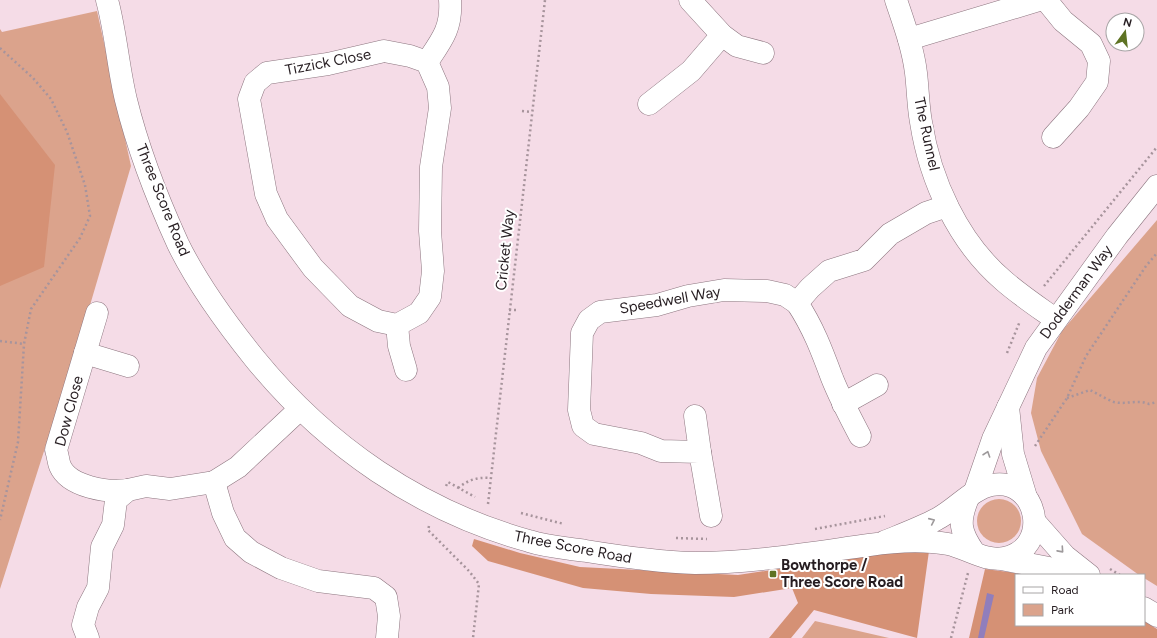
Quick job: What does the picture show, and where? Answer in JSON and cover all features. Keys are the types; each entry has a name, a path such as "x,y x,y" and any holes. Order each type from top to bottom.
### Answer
{"street":[{"name":"Three Score Road","path":"107,0 114,25 118,65 132,122 157,194 179,245 199,281 231,329 271,379 300,409 334,440 367,465 398,485 437,507 484,526 532,542 640,560 696,563 744,561 884,542 926,541 951,544 988,556 1049,568 1067,574"},
{"name":"Three Score Road","path":"114,25 118,0"},
{"path":"406,370 399,346 397,325 419,313 430,297 433,271 430,231 431,167 440,108 438,87 427,62 446,34 451,16 450,0"},
{"path":"690,0 722,36 737,46 763,53"},
{"name":"The Runnel","path":"896,0 909,39 916,72 921,122 930,163 947,206 978,253 1003,280 1055,319"},
{"path":"909,39 1038,0"},
{"path":"1046,0 1063,21 1091,44 1099,61 1097,82 1079,108 1053,137"},
{"path":"652,101 691,71 722,36"},
{"name":"Tizzick Close","path":"397,325 378,321 350,306 314,268 277,220 266,194 249,99 255,84 267,73 328,64 384,51 410,56 427,62"},
{"name":"Dodderman Way","path":"971,495 993,439 1036,348 1055,319 1117,236 1157,186"},
{"path":"860,436 843,404 821,344 810,322 797,304 810,288 829,271 864,260 890,234 926,214 947,206"},
{"name":"Speedwell Way","path":"700,452 661,451 640,443 594,434 583,426 579,410 582,333 589,320 600,312 657,305 688,296 724,290 767,291 785,294 797,304"},
{"name":"Dow Close","path":"97,313 56,450 61,467 72,480 114,492 146,486 170,489 214,482"},
{"path":"85,353 128,366"},
{"path":"843,404 877,386"},
{"path":"971,495 962,512 961,528 964,538 988,556 1014,555 1025,547 1032,536 1035,522 1033,508 1026,497 1013,454 1008,407"},
{"path":"300,409 238,467 214,482 223,513 235,538 251,552 281,568 318,581 374,588 386,597 389,616 387,638"},
{"path":"695,416 711,516"},
{"name":"Three Score Road","path":"884,542 939,519 971,495 986,486 998,484 1011,486 1026,497"},
{"path":"88,638 83,625 88,607 98,588 102,547 113,525 116,500 128,490"},
{"path":"1035,522 1065,556 1097,570"},
{"path":"1145,609 1157,616"}],"path":[{"name":"Cricket Way","path":"488,504 531,112 545,0"},
{"path":"0,48 33,78 50,99 67,132 85,185 90,216 80,238 31,309 24,344 18,442 0,520"},
{"path":"522,111 531,112"},
{"path":"1031,452 1067,398 1086,356 1146,266 1157,253"},
{"path":"509,310 516,310"},
{"path":"0,341 24,344"},
{"path":"1067,398 1090,390 1114,402 1128,403 1142,401 1149,404 1157,402"},
{"path":"458,488 475,478 491,478"},
{"path":"448,482 492,506"},
{"path":"518,513 568,525"},
{"path":"810,529 887,516"},
{"path":"428,530 469,571 479,584 473,638"},
{"path":"675,538 714,539"},
{"path":"951,638 968,574 988,556"},
{"path":"1097,570 1115,574"}],"green space":[{"path":"97,11 131,166 83,329 0,589 0,29 2,32"},
{"path":"1157,220 1157,586 1145,579 1145,574 1138,574 1082,534 1041,451 1031,413 1037,378 1062,331"},
{"path":"995,499 1003,499 1008,500 1015,505 1020,512 1020,530 1015,537 1008,542 995,543 987,540 980,533 977,525 977,517 980,509 987,502"},
{"path":"815,621 889,638 802,638"}],"shaded area":[{"path":"0,94 55,165 44,267 0,286"},
{"path":"474,539 520,553 580,567 738,575 898,551 929,551 917,638 814,610 791,638 769,638 798,603 792,588 734,597 651,594 583,588 488,561 472,546"},
{"path":"985,569 1024,574 1015,574 1015,626 1145,626 1145,622 1157,629 1157,638 969,638"},
{"path":"987,593 994,595 984,638 978,638"}],"place":[{"name":"Bowthorpe / Three Score Road","path":"773,574"}]}
